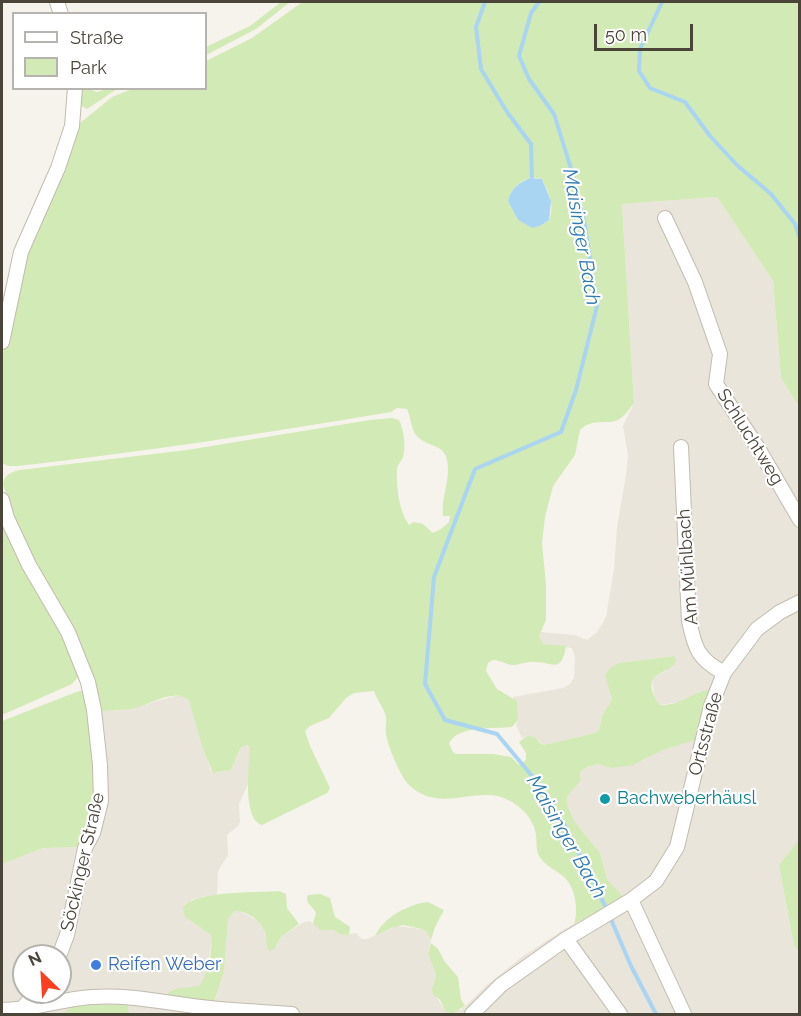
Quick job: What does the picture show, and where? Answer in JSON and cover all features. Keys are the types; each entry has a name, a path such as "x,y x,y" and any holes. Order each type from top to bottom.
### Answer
{"street":[{"path":"2,342 21,252 62,158 72,126 75,90"},
{"name":"Schluchtweg","path":"665,218 695,282 720,354 716,384 758,448 800,520"},
{"name":"Am Mühlbach","path":"681,447 689,621 694,646 709,665 724,673"},
{"name":"Söckinger Straße","path":"2,500 29,565 68,632 88,682 94,710 101,801 93,833 84,848 64,944"},
{"name":"Ortsstraße","path":"472,1014 501,985 566,939 656,881 677,847 711,706 724,673 756,629 780,612 800,602"},
{"path":"625,903 684,1014"},
{"path":"566,939 620,1014"},
{"path":"2,1011 21,1012 57,1001 80,998 125,997 208,1008 292,1014"}],"shaded area":[{"path":"717,197 773,281 781,378 799,407 800,823 797,842 779,865 794,946 799,952 799,1014 2,1014 2,864 43,848 81,847 96,775 87,715 141,706 174,696 184,696 189,701 211,771 216,773 231,770 244,744 250,747 250,768 249,782 239,804 240,822 227,835 228,855 218,871 217,893 191,900 185,917 211,935 205,977 202,984 196,988 171,991 214,1002 224,972 228,919 238,910 258,921 264,928 265,937 277,945 281,937 309,921 326,930 334,930 345,935 356,933 362,939 397,926 422,929 426,931 431,940 428,954 436,975 433,986 437,998 443,1007 461,1010 523,956 563,930 622,897 607,879 600,853 575,822 568,807 567,797 581,780 580,772 587,767 642,761 661,751 687,742 700,691 681,702 660,705 655,700 652,681 654,675 665,672 674,656 619,663 611,693 612,699 602,716 599,730 595,733 544,745 527,736 522,738 516,725 517,705 513,697 563,688 574,678 575,657 572,648 543,644 539,636 540,632 575,635 587,640 597,632 606,617 628,455 623,426 634,403 622,204"}],"green space":[{"path":"281,2 290,2 256,29 207,54 207,47 250,26"},
{"path":"799,2 799,407 781,378 773,281 717,197 622,204 634,403 617,421 591,423 580,430 575,455 553,486 545,517 542,543 546,585 546,620 539,636 543,644 566,646 564,654 562,660 556,665 533,662 512,665 493,660 488,663 486,671 497,689 517,701 518,720 512,727 477,729 459,734 449,744 456,754 493,754 511,757 519,765 526,760 526,753 519,742 527,736 535,737 544,745 595,733 599,730 602,716 612,699 605,675 610,668 619,663 674,656 676,661 674,664 652,681 655,698 660,705 668,705 707,690 711,696 699,736 694,740 661,751 633,765 612,768 598,764 580,772 581,780 567,797 568,807 575,822 600,853 607,879 623,897 574,924 576,906 571,887 564,877 540,857 535,830 526,814 512,802 499,797 486,795 434,798 408,784 392,753 386,734 386,716 374,691 354,693 346,698 329,718 310,726 305,731 330,788 327,793 262,825 256,821 249,802 250,747 247,745 241,747 231,770 213,773 203,749 189,701 184,697 171,696 136,708 102,711 88,668 14,519 3,484 6,476 17,471 187,450 392,418 399,420 404,438 404,453 398,467 397,477 399,499 409,525 413,522 423,524 433,533 449,522 450,516 443,516 448,474 447,460 442,451 416,435 407,409 397,408 391,412 344,420 112,455 18,466 8,466 2,463 2,359 20,266 79,124 112,97 130,90 207,90 207,60 252,38 301,3","holes":["532,177 542,179 547,189 551,209 549,220 532,228 518,220 508,201 511,192 520,183"]},
{"path":"79,90 97,92 116,90 87,109 81,106"},
{"path":"2,511 61,631 78,677 72,684 2,715"},
{"path":"83,691 84,695 96,775 94,815 81,847 43,848 2,864 2,721"},
{"path":"799,823 799,952 794,946 779,865 797,842"},
{"path":"279,891 286,894 287,908 299,924 281,937 274,949 269,951 264,931 255,918 235,911 228,919 224,972 214,1002 167,996 175,989 199,986 209,962 211,935 185,917 183,908 189,902 212,895"},
{"path":"320,894 330,898 335,917 350,927 349,935 339,934 334,930 320,930 313,923 316,913 307,898 308,895"},
{"path":"428,902 444,910 431,940 426,931 403,925 375,936 384,923 397,913"},
{"path":"431,943 458,977 461,999 465,1006 453,1013 446,1012 432,990 436,975 428,954"},
{"path":"127,1004 129,1014 62,1014 73,1006"}],"water":[{"path":"530,178 542,179 551,201 549,220 532,228 518,220 508,201 516,186"}],"waterway":[{"path":"485,2 476,27 481,69 507,112 531,144 532,177"},
{"name":"Maisinger Bach","path":"539,2 531,13 519,56 529,79 554,114 573,175 585,226 597,306 576,390 561,432 475,469 434,577 425,684 445,720 497,734 542,788 564,824 607,910"},
{"path":"662,2 640,49 639,71 650,88 685,102 710,136 737,165 771,194 795,224 800,239"},
{"name":"Maisinger Bach","path":"610,917 631,966 656,1014"}],"place":[{"name":"Bachweberhäusl","path":"605,799"},
{"name":"Reifen Weber","path":"96,965"}]}
